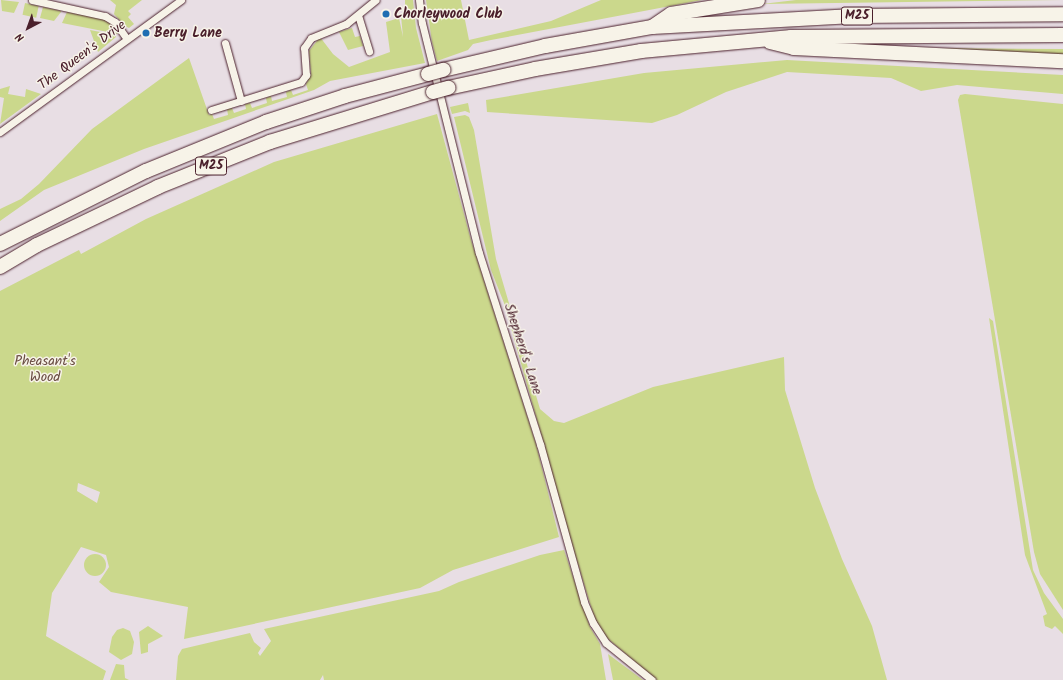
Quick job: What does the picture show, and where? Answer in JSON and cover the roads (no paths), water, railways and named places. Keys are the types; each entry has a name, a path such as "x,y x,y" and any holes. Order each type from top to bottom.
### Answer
{"highway":[{"name":"M25","path":"652,27 671,14 758,0"},
{"name":"M25","path":"0,244 146,171 266,122 345,96 443,70 545,46 652,27 854,16 1063,14"},
{"name":"M25","path":"0,267 37,245 158,187 270,142 433,92 535,69 641,51 759,40 875,34 1063,35"},
{"name":"M25","path":"759,40 794,48 1063,61"}],"street":[{"path":"32,0 105,16 115,22 126,38"},
{"name":"The Queen's Drive","path":"0,132 126,38 181,0"},
{"path":"211,110 301,82 306,75 304,48 311,38 346,24 376,0"},
{"name":"Shepherd's Lane","path":"419,0 422,23 479,253 540,444 584,602 595,628 606,643 652,680"},
{"path":"358,15 369,51"},
{"path":"225,44 241,101"}],"place":[{"name":"Chorleywood Club","path":"386,14"},
{"name":"Berry Lane","path":"146,33"}],"park label":[{"name":"Pheasant's Wood","path":"45,370"}]}
